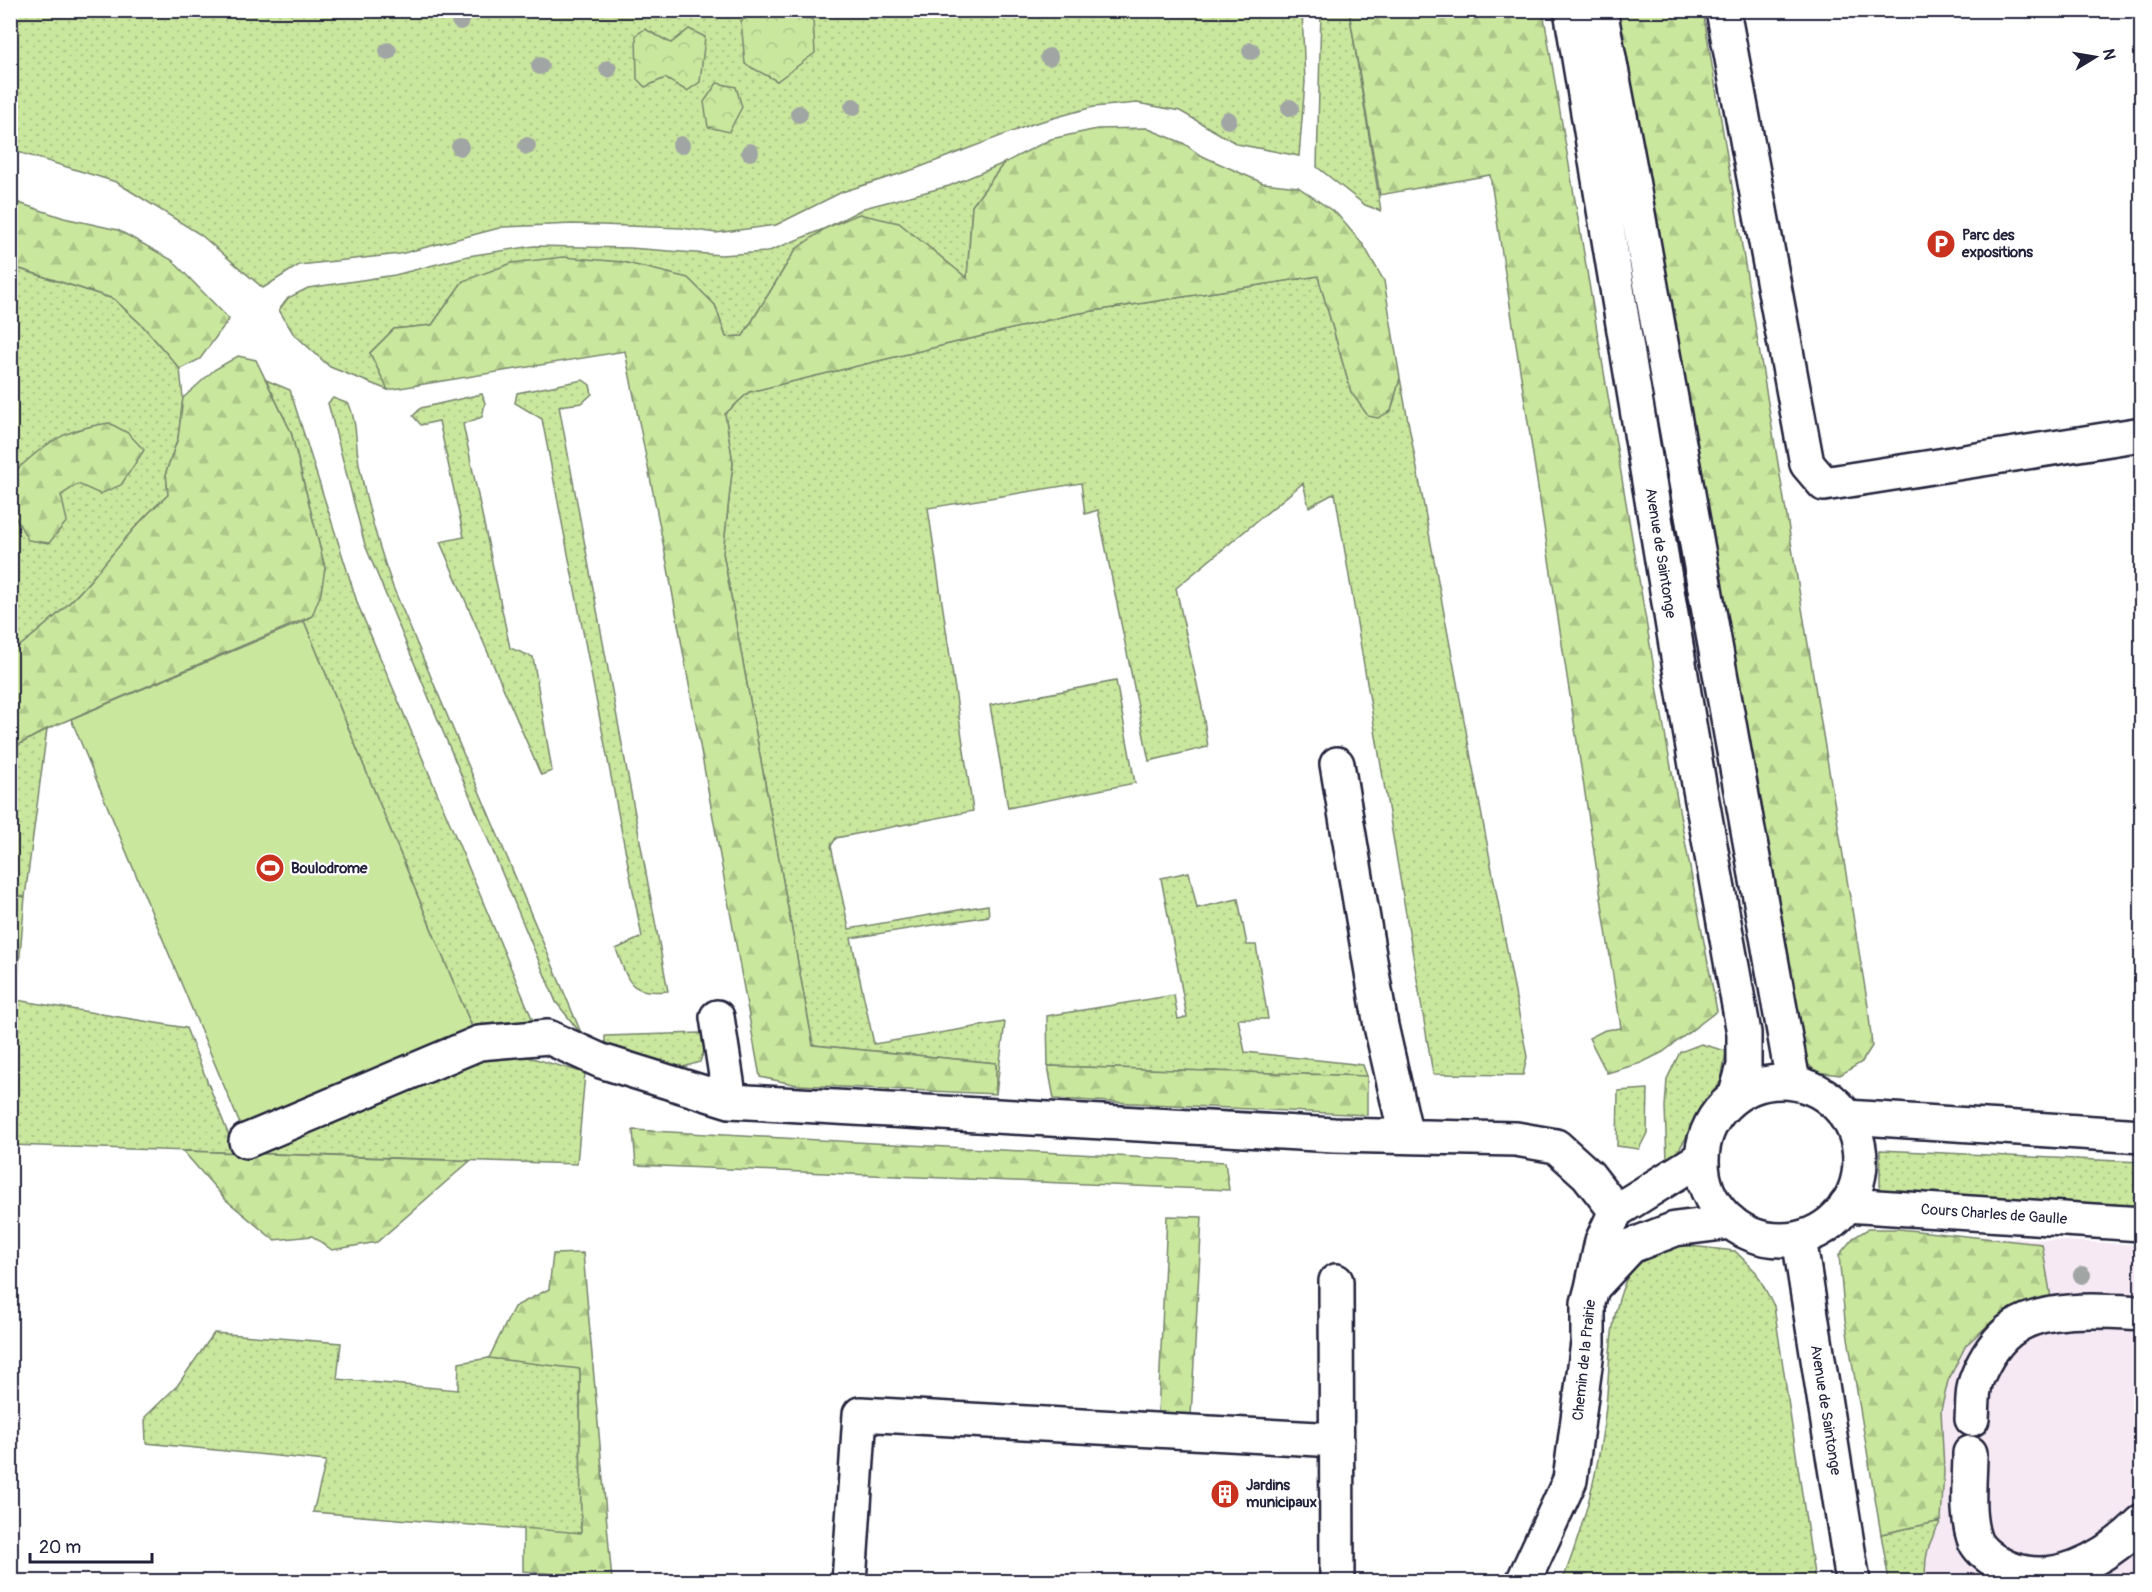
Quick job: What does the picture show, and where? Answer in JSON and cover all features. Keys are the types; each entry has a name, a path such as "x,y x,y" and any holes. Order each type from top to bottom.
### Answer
{"main road":[{"name":"Avenue de Saintonge","path":"1571,10 1699,784 1744,1033 1744,1066 1736,1094"},
{"path":"1600,10 1793,1082"},
{"path":"1723,10 1807,464 1824,484 2142,434"},
{"path":"1337,764 1381,1026 1406,1136"},
{"path":"717,1017 730,1101"},
{"path":"246,1141 479,1043 548,1037 601,1061 730,1101 1334,1135 1516,1138 1556,1146 1588,1175 1616,1211"},
{"path":"1773,1081 1793,1082 1814,1088 1832,1100 1846,1117 1857,1138 1860,1161 1857,1184 1846,1205 1833,1220 1818,1231 1799,1238 1775,1240 1752,1234 1731,1222 1714,1204 1704,1182 1701,1158 1711,1122 1736,1094 1773,1081"},
{"path":"1846,1117 2142,1136"},
{"path":"1592,1288 1602,1241 1616,1211 1701,1158"},
{"name":"Cours Charles de Gaulle","path":"1846,1205 2142,1224"},
{"name":"Chemin de la Prairie","path":"1523,1581 1570,1480 1588,1343 1588,1303 1592,1288 1630,1246 1675,1229 1731,1222"},
{"name":"Avenue de Saintonge","path":"1799,1238 1853,1581"},
{"path":"1336,1281 1337,1581"},
{"path":"1972,1419 1976,1380 1999,1340 2016,1326 2065,1313 2102,1311 2142,1313"},
{"path":"849,1581 860,1414 1337,1440"},
{"path":"1970,1453 1971,1524 1976,1543 1991,1570 2010,1570 2034,1576 2060,1573 2086,1565 2117,1546 2142,1522"}],"shaded area":[{"path":"1959,1235 2141,1245 2141,1581 1889,1581"}],"green space":[{"path":"10,11 1302,11 1305,82 1299,156 1237,144 1180,111 1137,103 1093,107 1032,124 915,169 842,192 776,225 716,233 682,228 573,224 503,227 400,254 299,265 263,288 201,235 116,182 11,150"},
{"path":"757,11 790,11 813,20 815,53 777,81 745,64 741,21"},
{"path":"1321,11 1349,11 1381,211 1365,205 1317,167"},
{"path":"1349,11 1543,11 1668,751 1717,1011 1663,1052 1641,1063 1607,1073 1589,1038 1605,1030 1621,1028 1490,175 1380,195"},
{"path":"1610,11 1703,11 1868,1006 1872,1046 1862,1062 1840,1075 1816,1072 1798,1054"},
{"path":"645,29 671,43 689,29 705,37 700,82 687,91 665,78 645,87 637,79 636,35"},
{"path":"717,83 736,87 742,107 729,132 708,127 704,102"},
{"path":"1146,128 1183,143 1200,155 1263,183 1298,187 1337,214 1364,246 1384,281 1400,378 1391,411 1378,418 1368,416 1351,392 1318,276 1074,314 749,392 725,414 733,463 723,553 813,1045 996,1063 996,1094 798,1085 760,1077 667,563 625,351 388,390 370,353 394,329 432,325 463,281 512,263 563,257 623,262 688,278 715,305 726,337 743,336 796,249 826,228 859,214 899,223 967,278 972,206 1004,163 1051,139 1097,129"},
{"path":"1004,163 972,206 967,278 943,260 796,249 743,336 726,337 715,305 463,281 432,325 394,329 370,353 388,390 330,367 293,333 279,310 288,298 308,288 395,275 468,256 534,246 630,248 721,255 767,252 826,228 864,208 949,186"},
{"path":"10,200 64,218 118,230 172,260 229,319 200,359 180,369 143,326 114,299 11,266"},
{"path":"10,266 114,299 143,326 180,369 183,398 178,438 166,472 168,495 140,522 68,604 11,653"},
{"path":"1318,276 1351,392 1391,411 1400,378 1527,1057 1523,1075 1433,1074 1335,493 1309,507 1303,483 1176,588 1202,707 1208,747 1149,761 1098,510 1085,514 1081,483 928,508 973,811 836,838 831,846 849,929 988,905 989,916 851,938 874,1044 1005,1022 996,1094 996,1063 813,1045 723,553 733,463 725,414 749,392 1074,314"},
{"path":"238,356 256,360 291,432 325,568 321,593 312,616 47,729 11,749 10,653 46,625 68,604 140,522 168,495 166,472 178,438 183,398 214,370"},
{"path":"266,380 290,390 358,605 534,1023 474,1032 304,621 312,616 325,568 291,432"},
{"path":"583,380 590,385 592,394 582,403 559,406 668,991 645,991 632,984 616,949 642,937 542,419 515,403 517,393"},
{"path":"482,394 485,403 482,417 463,424 510,648 533,657 552,771 541,775 440,542 464,537 439,421 421,425 413,416 421,408"},
{"path":"333,398 349,404 352,412 358,461 393,587 582,1035 556,1002 365,545 328,403"},
{"path":"109,423 128,433 144,450 121,485 100,494 78,484 61,495 67,521 49,543 28,540 11,509 11,475 44,447 66,434"},
{"name":"Boulodrome","path":"304,621 474,1032 247,1141 71,719"},
{"path":"1116,681 1135,783 1008,808 990,705"},
{"path":"47,729 25,897 11,895 11,749"},
{"path":"1189,872 1197,908 1238,899 1247,945 1256,945 1268,1019 1238,1019 1245,1052 1363,1065 1367,1076 1048,1066 1047,1016 1174,995 1178,1019 1187,1017 1161,878"},
{"path":"10,895 25,897 11,1057"},
{"path":"16,1000 186,1028 235,1151 479,1043 585,1073 577,1164 11,1145 10,1057"},
{"path":"701,1033 706,1045 700,1062 680,1068 605,1050 605,1036"},
{"path":"1701,1044 1726,1051 1721,1081 1678,1151 1667,1160 1665,1107 1667,1079 1680,1052"},
{"path":"1048,1066 1367,1076 1367,1115 1054,1099"},
{"path":"1648,1089 1647,1133 1639,1149 1617,1146 1618,1091"},
{"path":"633,1130 1225,1162 1229,1190 636,1165"},
{"path":"1880,1150 2141,1162 2141,1207 1880,1192"},
{"path":"183,1151 470,1161 377,1242 332,1250 312,1236 274,1240 226,1200"},
{"path":"1167,1216 1202,1217 1191,1416 1158,1415"},
{"path":"1868,1229 1899,1229 2042,1244 2051,1298 2019,1305 1995,1319 1966,1345 1948,1381 1941,1410 1944,1471 1941,1521 1881,1534 1845,1320 1839,1255 1853,1238"},
{"path":"1672,1244 1735,1251 1756,1272 1774,1306 1815,1581 1562,1582 1593,1484 1606,1405 1612,1333 1620,1297 1626,1280 1635,1268"},
{"path":"583,1253 612,1581 584,1581 583,1577 523,1571 523,1528 581,1533 580,1369 489,1358 514,1307 549,1289 553,1254"},
{"path":"214,1333 341,1343 337,1379 458,1390 459,1363 489,1358 580,1368 581,1534 313,1512 326,1461 146,1443 145,1417 177,1386"},
{"path":"1941,1521 1928,1550 1925,1564 1926,1581 1889,1581 1881,1534"}],"place":[{"name":"Parc des expositions","path":"1941,244"},
{"name":"Boulodrome","path":"270,868"},
{"name":"Jardins municipaux","path":"1225,1494"}]}
